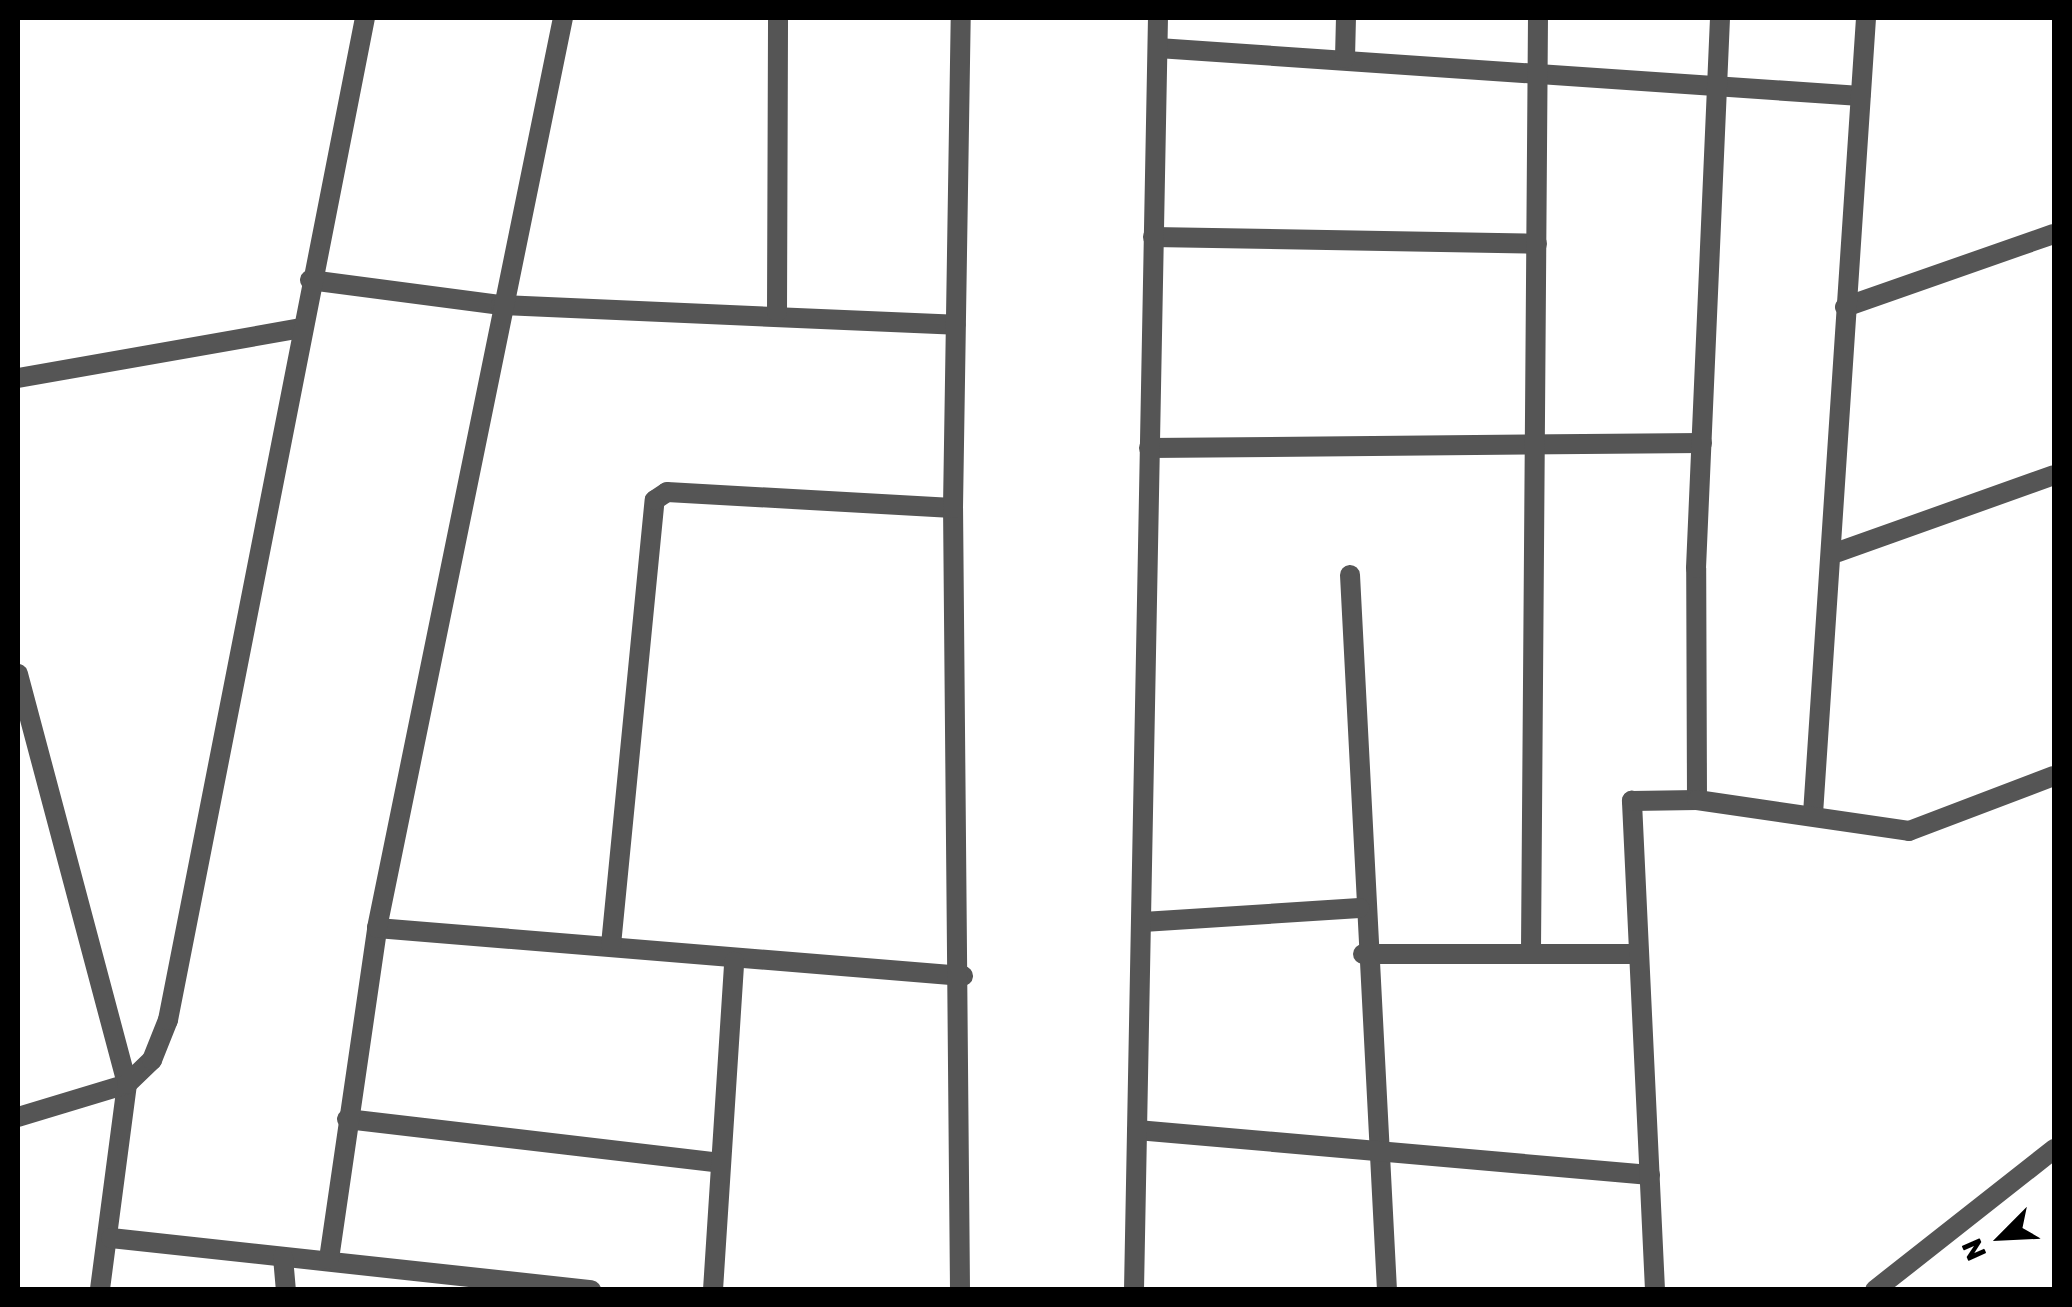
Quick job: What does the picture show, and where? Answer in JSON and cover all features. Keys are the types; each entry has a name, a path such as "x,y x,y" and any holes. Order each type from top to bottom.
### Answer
{"street":[{"path":"18,1117 126,1084 152,1060 174,997 310,280 365,18"},
{"path":"329,1259 377,928 563,18"},
{"path":"777,312 778,18"},
{"path":"960,1290 962,976 953,508 962,18"},
{"path":"1134,1290 1158,18"},
{"path":"1344,58 1346,18"},
{"path":"1532,949 1538,18"},
{"path":"1698,800 1702,443 1720,18"},
{"path":"1813,814 1838,552 1845,307 1866,18"},
{"path":"1158,48 1538,70 1860,96"},
{"path":"1845,307 2054,234"},
{"path":"1154,237 1538,244"},
{"path":"310,280 502,305 777,312 956,325"},
{"path":"18,378 301,328"},
{"path":"1149,448 1702,443"},
{"path":"1838,552 2054,475"},
{"path":"611,945 655,500 667,492 953,508"},
{"path":"1350,576 1360,908 1387,1290"},
{"path":"18,674 26,734 126,1084 111,1238 100,1290"},
{"path":"1655,1290 1632,801 1698,800 1909,831 2054,776"},
{"path":"1143,922 1360,908"},
{"path":"377,928 611,945 734,962 962,976"},
{"path":"1363,954 1532,949 1639,954"},
{"path":"713,1290 734,962"},
{"path":"348,1119 720,1163"},
{"path":"1138,1130 1379,1146 1650,1175"},
{"path":"1874,1290 2054,1150"},
{"path":"111,1238 329,1259 450,1281 591,1290"},
{"path":"284,1257 286,1290"}]}
